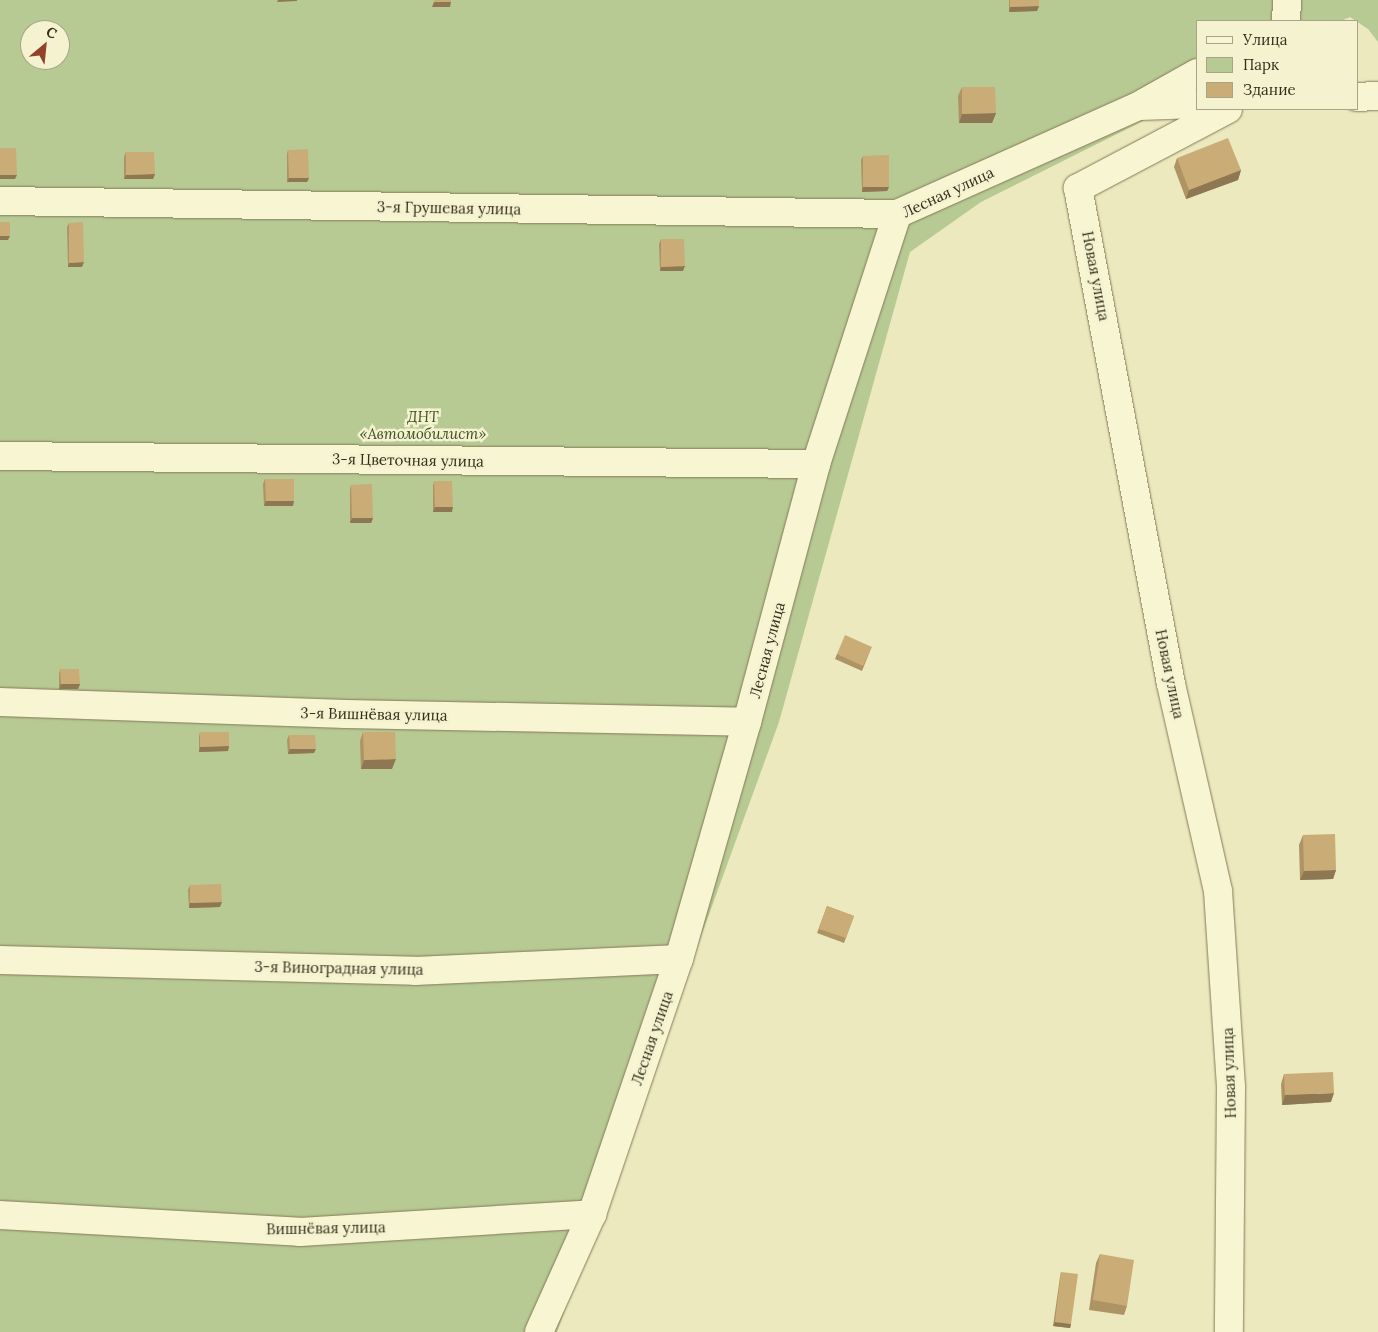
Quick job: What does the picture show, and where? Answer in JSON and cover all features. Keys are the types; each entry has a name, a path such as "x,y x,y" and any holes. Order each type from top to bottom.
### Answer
{"street":[{"path":"1286,20 1287,0"},
{"name":"Лесная улица","path":"540,1332 592,1214 679,960 747,722 816,464 897,214 1139,106 1196,74"},
{"path":"1358,97 1378,96"},
{"name":"Лесная улица","path":"1139,106 1196,104"},
{"name":"Новая улица","path":"1226,110 1078,188 1167,664 1218,891 1231,1087 1229,1332"},
{"name":"3-я Грушевая улица","path":"0,202 897,214"},
{"name":"3-я Цветочная улица","path":"0,456 816,464"},
{"name":"3-я Вишнёвая улица","path":"0,702 346,714 747,722"},
{"name":"3-я Виноградная улица","path":"0,960 415,971 679,960"},
{"name":"Вишнёвая улица","path":"0,1215 300,1232 592,1214"}],"green space":[{"name":"ДНТ «Автомобилист»","path":"0,0 1378,0 1378,42 1368,29 1358,22 1358,20 1350,17 1343,20 1196,20 1196,94 981,202 910,252 779,722 557,1332 0,1332"}],"building":[{"path":"434,0 451,0 451,2 434,2"},
{"path":"1010,0 1039,0 1039,6 1010,7"},
{"path":"962,87 995,87 996,113 962,114"},
{"path":"1228,138 1241,170 1189,190 1177,158"},
{"path":"0,148 16,148 17,175 0,175"},
{"path":"308,149 309,178 289,178 288,150"},
{"path":"126,152 154,152 155,174 126,175"},
{"path":"889,155 889,187 863,187 863,156"},
{"path":"0,222 10,222 10,236 0,236"},
{"path":"83,222 84,262 69,263 69,223"},
{"path":"661,239 684,239 685,266 661,267"},
{"path":"265,479 294,479 294,501 266,501"},
{"path":"434,481 452,481 453,507 435,507"},
{"path":"372,484 373,518 352,518 351,485"},
{"path":"845,635 872,647 863,666 837,654"},
{"path":"60,669 79,669 80,684 61,684"},
{"path":"200,732 229,732 229,746 200,747"},
{"path":"363,732 395,732 396,759 364,760"},
{"path":"289,735 315,735 316,749 290,749"},
{"path":"1335,834 1336,870 1304,871 1303,835"},
{"path":"221,884 222,902 190,903 190,885"},
{"path":"827,906 854,916 846,938 819,929"},
{"path":"1333,1072 1334,1093 1285,1095 1284,1074"},
{"path":"1100,1254 1134,1260 1127,1306 1093,1300"},
{"path":"1061,1272 1078,1274 1071,1324 1055,1322"}]}
